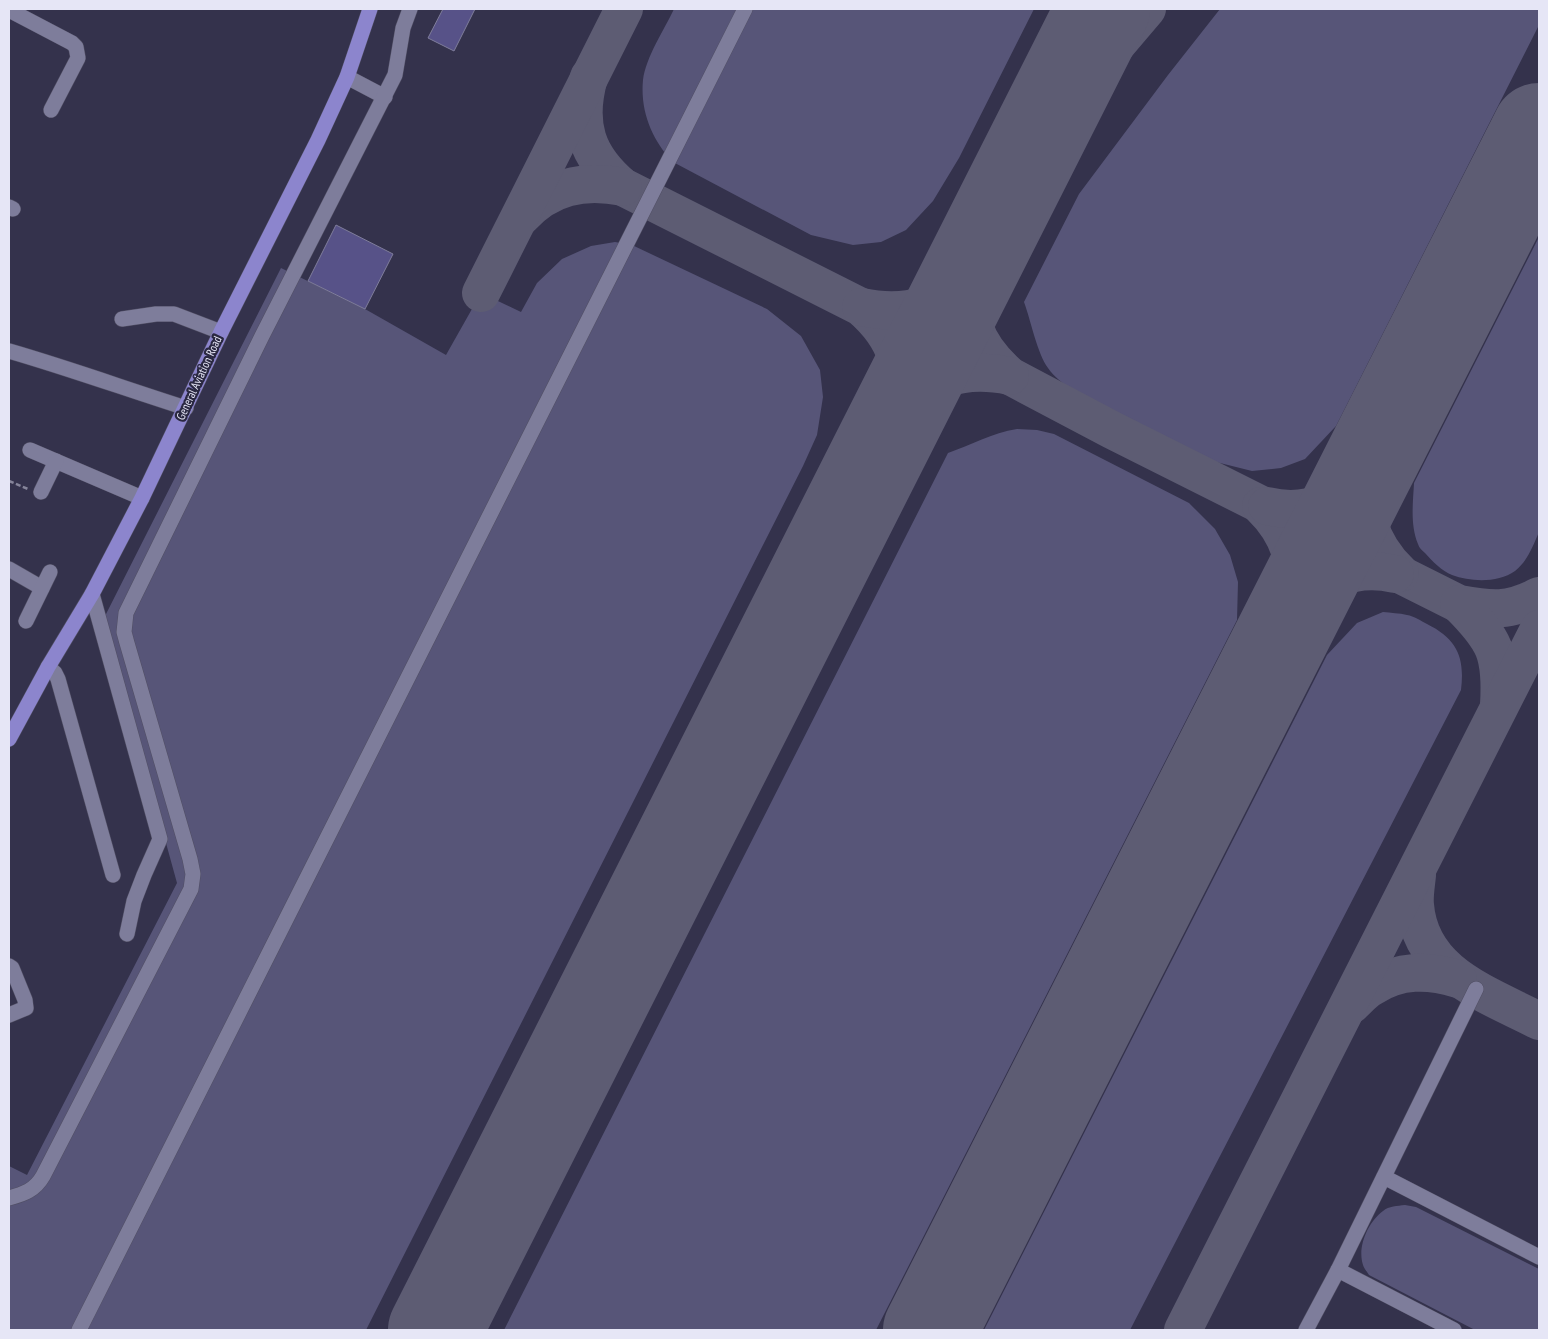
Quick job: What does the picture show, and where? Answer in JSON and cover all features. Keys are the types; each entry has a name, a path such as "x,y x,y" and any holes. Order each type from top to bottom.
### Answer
{"main road":[{"name":"General Aviation Road","path":"9,738 48,667 92,594 142,498 221,332 318,140 347,76 370,9"}],"street":[{"path":"9,1198 32,1189 43,1176 191,889 194,874 124,632 126,613 262,336 385,97 395,75 403,28 410,9"},
{"path":"79,1330 745,9"},
{"path":"11,12 72,43 76,47 78,58 51,110"},
{"path":"347,76 385,97"},
{"path":"122,319 156,314 174,314 221,332"},
{"path":"9,351 58,365 186,408"},
{"path":"30,450 142,498"},
{"path":"41,492 56,461"},
{"path":"9,569 42,588"},
{"path":"26,621 50,572"},
{"path":"92,594 160,839 134,901 127,934"},
{"path":"48,667 55,673 58,679 113,875"},
{"path":"9,966 12,968 25,1000 26,1008 9,1014"},
{"path":"1306,1330 1338,1270 1476,989"},
{"path":"1384,1177 1539,1257"},
{"path":"1338,1270 1454,1330"}],"path":[{"path":"9,481 41,492"}],"shaded area":[{"path":"674,9 1034,9 959,158 933,201 906,230 881,242 853,245 811,235 673,162 659,144 653,135 643,103 643,80 651,53"},
{"path":"1220,9 1539,9 1539,25 1336,426 1305,459 1281,468 1252,471 1212,461 1071,390 1053,374 1044,362 1037,346 1024,302 1079,194"},
{"path":"1539,237 1539,532 1523,563 1515,571 1501,578 1467,579 1448,573 1418,545 1413,522 1414,483"},
{"path":"615,242 632,245 767,309 801,336 820,370 823,397 817,435 366,1330 9,1330 9,1166 27,1175 177,883 104,618 281,268 365,309 446,355 481,293 521,312 537,283 562,259 591,246"},
{"path":"1017,429 1037,430 1054,434 1189,503 1215,529 1230,555 1238,582 1237,620 876,1330 504,1330 948,453 990,436"},
{"path":"1383,612 1412,616 1446,636 1457,650 1460,659 1462,668 1461,690 1130,1330 984,1330 1327,655 1357,623"},
{"path":"1405,1205 1416,1207 1539,1269 1539,1330 1475,1330 1369,1275 1363,1266 1361,1251 1368,1228 1385,1209"}],"building":[{"path":"443,9 475,9 454,51 428,38"},
{"path":"336,225 393,254 365,309 308,281"}],"taxiway":[{"path":"481,293 624,9"},
{"path":"1019,177 1113,49 1147,9"},
{"path":"589,77 585,94 584,124 587,138 593,151 610,175 623,187 861,307 883,331 896,357 901,386 896,419"},
{"path":"521,217 543,198 568,187 595,184 623,187"},
{"path":"974,265 970,298 974,326 987,352 1010,376 1112,430 1459,604 1481,608 1500,608 1518,605 1539,596"},
{"path":"861,307 895,310 911,309 925,305 938,299 950,290 974,265"},
{"path":"896,419 920,394 946,379 975,373 1010,376"},
{"path":"1370,464 1366,494 1366,509 1369,523 1380,549 1400,573"},
{"path":"1267,506 1298,509 1325,502 1349,486 1370,464"},
{"path":"1261,506 1281,531 1292,557 1295,586 1292,617"},
{"path":"1292,617 1312,594 1336,579 1364,572 1395,574"},
{"path":"1459,604 1481,628 1494,649 1499,673 1499,705"},
{"path":"1183,1330 1539,629"},
{"path":"1417,875 1415,905 1420,928 1429,948 1459,978 1498,1001 1539,1021"},
{"path":"1351,1005 1369,989 1383,981 1404,974 1436,974 1458,979"},
{"path":"441,1330 448,1306"}],"runway":[{"path":"435,1330 1103,9"},
{"path":"930,1330 1539,130"}]}
